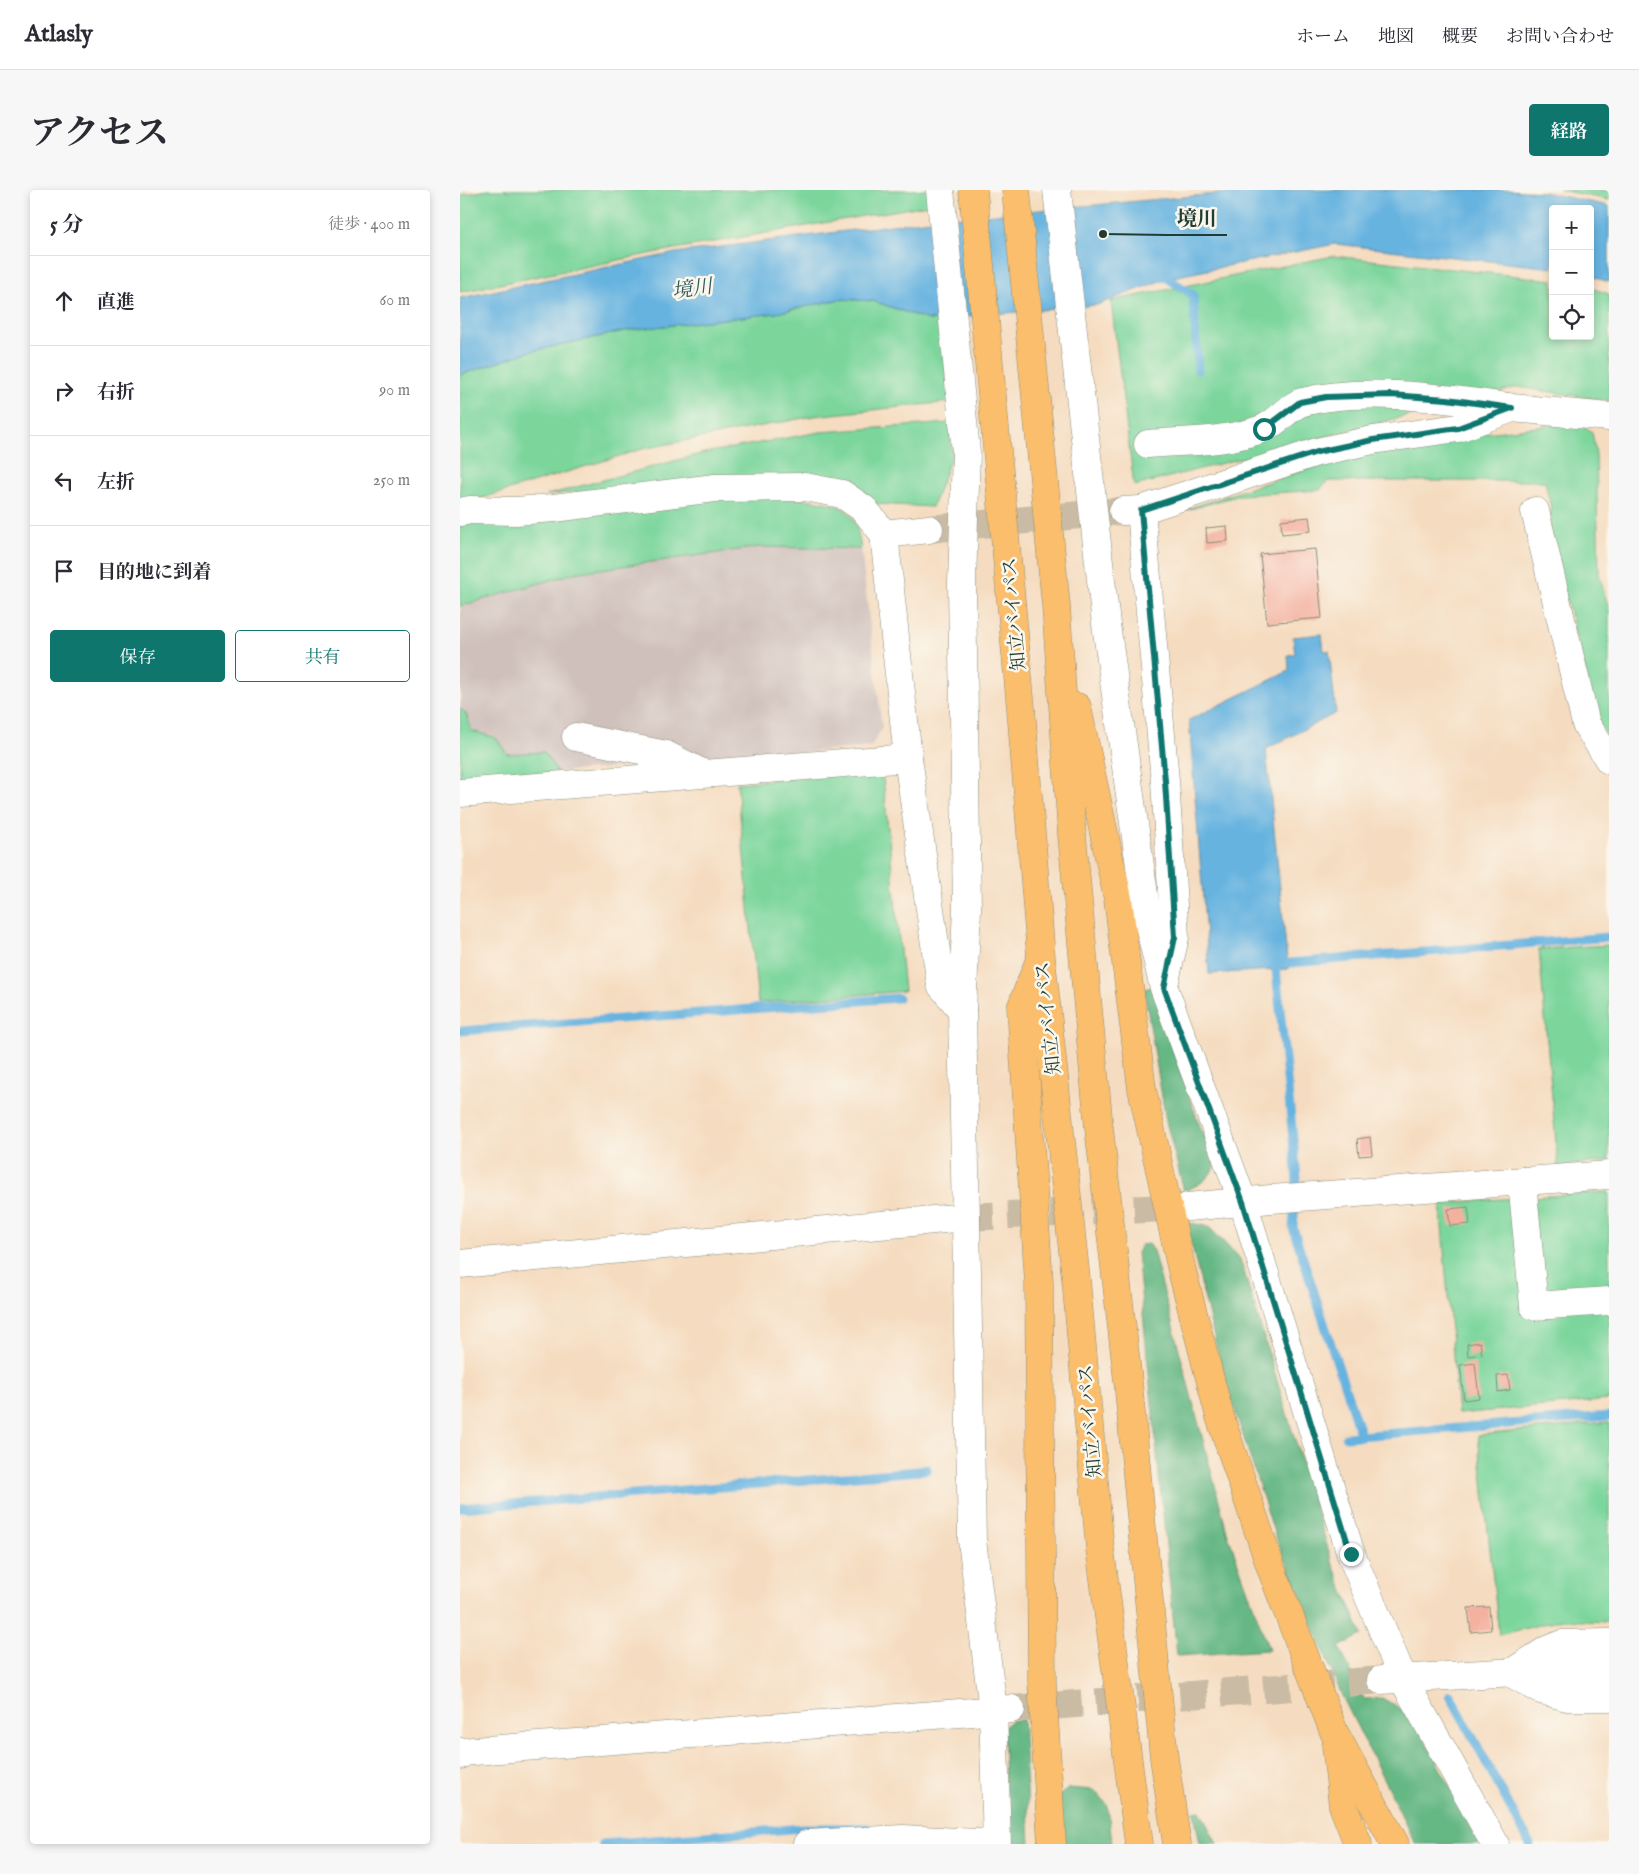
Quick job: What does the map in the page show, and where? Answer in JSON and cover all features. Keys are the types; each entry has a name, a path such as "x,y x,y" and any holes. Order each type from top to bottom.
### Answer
{"highway":[{"name":"知立バイパス","path":"973,190 1041,957 1076,1279 1100,1550 1139,1844"},
{"path":"1016,190 1056,606 1072,835 1099,1128 1128,1391 1164,1758 1177,1844"},
{"path":"1056,606 1118,899 1142,1089 1185,1280 1220,1417 1272,1571 1334,1732 1394,1844"},
{"path":"1041,957 1022,1008 1039,1283 1042,1683 1052,1844"},
{"path":"1334,1732 1343,1806 1358,1844"}],"street":[{"path":"807,1844 903,1840 997,1844 1003,1709 972,1540 962,1010 967,909 962,585 966,452 940,190"},
{"path":"1057,190 1114,682 1147,916 1164,988 1243,1202 1351,1554 1392,1680 1495,1844"},
{"path":"1148,444 1240,436 1264,429 1300,402 1326,397 1391,395 1447,399 1512,408 1609,417"},
{"path":"1164,988 1175,937 1165,781 1132,511 1317,452 1373,440 1458,428 1512,408"},
{"path":"460,512 470,510 516,511 554,508 714,488 805,487 842,494 864,509 884,534 908,758 941,985 962,1010"},
{"path":"1534,511 1586,724 1609,760"},
{"path":"884,534 929,529"},
{"path":"576,737 666,755 702,773"},
{"path":"460,793 908,758"},
{"path":"1188,1207 1271,1198 1609,1175"},
{"path":"1522,1181 1534,1306 1609,1302"},
{"path":"460,1264 966,1217"},
{"path":"1511,1673 1548,1650 1562,1644 1609,1643"},
{"path":"1392,1680 1565,1669 1609,1670"},
{"path":"1511,1673 1541,1690 1567,1697 1609,1697"},
{"path":"460,1755 461,1752 1003,1709"}],"shaded area":[{"path":"760,547 861,549 882,728 871,747 557,772 544,752 507,754 496,738 472,731 466,714 460,708 460,606 579,572"}],"green space":[{"path":"488,190 932,190 933,204 674,249 460,292 460,195"},
{"path":"1559,190 1609,190 1609,200"},
{"path":"1333,256 1549,280 1549,340 1594,340 1594,289 1609,294 1609,401 1518,387 1134,486 1111,301"},
{"path":"840,299 873,301 929,320 942,320 949,402 814,416 642,449 460,505 460,375 528,352 629,330 776,313"},
{"path":"1578,422 1592,432 1596,454 1599,574 1609,610 1609,738 1599,723 1550,537 1551,508 1545,481 1327,481 1320,490 1240,495 1169,515 1377,446"},
{"path":"950,423 952,455 932,507 875,504 856,487 835,477 736,477 547,495 704,453 820,432"},
{"path":"722,497 788,498 824,502 838,506 848,512 854,520 861,549 760,547 579,572 460,606 460,525"},
{"path":"460,708 466,714 472,731 496,738 507,754 544,752 557,772 460,780"},
{"path":"868,772 883,778 904,991 758,1003 737,783"},
{"path":"1609,945 1609,1161 1558,1166 1539,949"},
{"path":"1152,987 1194,1112 1215,1157 1212,1172 1200,1184 1184,1191 1166,1121 1144,989"},
{"path":"1609,1192 1609,1400 1458,1414 1440,1203"},
{"path":"1186,1222 1209,1227 1240,1259 1333,1565 1362,1635 1339,1647 1364,1699 1382,1698 1412,1715 1480,1844 1416,1844 1343,1698 1275,1535 1222,1370"},
{"path":"1148,1244 1153,1251 1228,1535 1269,1650 1177,1656 1137,1253 1141,1245"},
{"path":"1609,1422 1609,1622 1559,1620 1499,1635 1478,1435"},
{"path":"1023,1719 1030,1844 1007,1844 1003,1727 1011,1721"},
{"path":"1069,1788 1094,1790 1108,1806 1112,1844 1062,1844 1056,1798"},
{"path":"1200,1811 1217,1844 1200,1844 1194,1812"}],"water":[{"path":"1259,190 1505,190 1543,192 1609,206 1609,282 1594,277 1594,205 1549,205 1549,268 1335,244 1168,278 1097,305 929,320 873,301 840,299 776,313 629,330 528,352 460,375 460,298 675,253 930,220"},
{"path":"1322,634 1324,651 1329,651 1336,713 1266,749 1288,969 1209,974 1189,720 1289,671 1288,655 1295,654 1293,637"}],"building":[{"path":"1309,517 1311,531 1282,534 1281,520"},
{"path":"1227,526 1228,541 1207,543 1206,528"},
{"path":"1315,549 1322,618 1267,623 1260,554"},
{"path":"1370,1137 1372,1155 1359,1156 1357,1139"},
{"path":"1468,1207 1470,1224 1450,1226 1448,1209"},
{"path":"1480,1342 1482,1354 1468,1356 1467,1344"},
{"path":"1475,1363 1479,1398 1464,1400 1460,1365"},
{"path":"1508,1375 1510,1390 1498,1392 1497,1376"},
{"path":"1489,1607 1491,1630 1471,1632 1468,1608"}],"waterway":[{"path":"1160,273 1193,295 1198,370"},
{"path":"1278,964 1609,937"},
{"path":"1275,959 1297,1178 1293,1228 1361,1436"},
{"path":"460,1031 898,998"},
{"path":"1346,1437 1609,1416"},
{"path":"460,1508 927,1469"},
{"path":"1450,1695 1530,1844"},
{"path":"603,1844 803,1828 867,1828"}],"tunnel":[{"path":"929,529 1123,511"},
{"path":"966,1217 1188,1207"},
{"path":"1012,1709 1381,1680"}],"place":[{"name":"境川","path":"1103,234"}],"route":[{"path":"1264,429 1300,402 1326,397 1391,395 1447,399 1512,408 1458,428 1373,440 1317,452 1226,480 1141,510 1165,781 1175,937 1164,988 1243,1202 1351,1554"}]}
